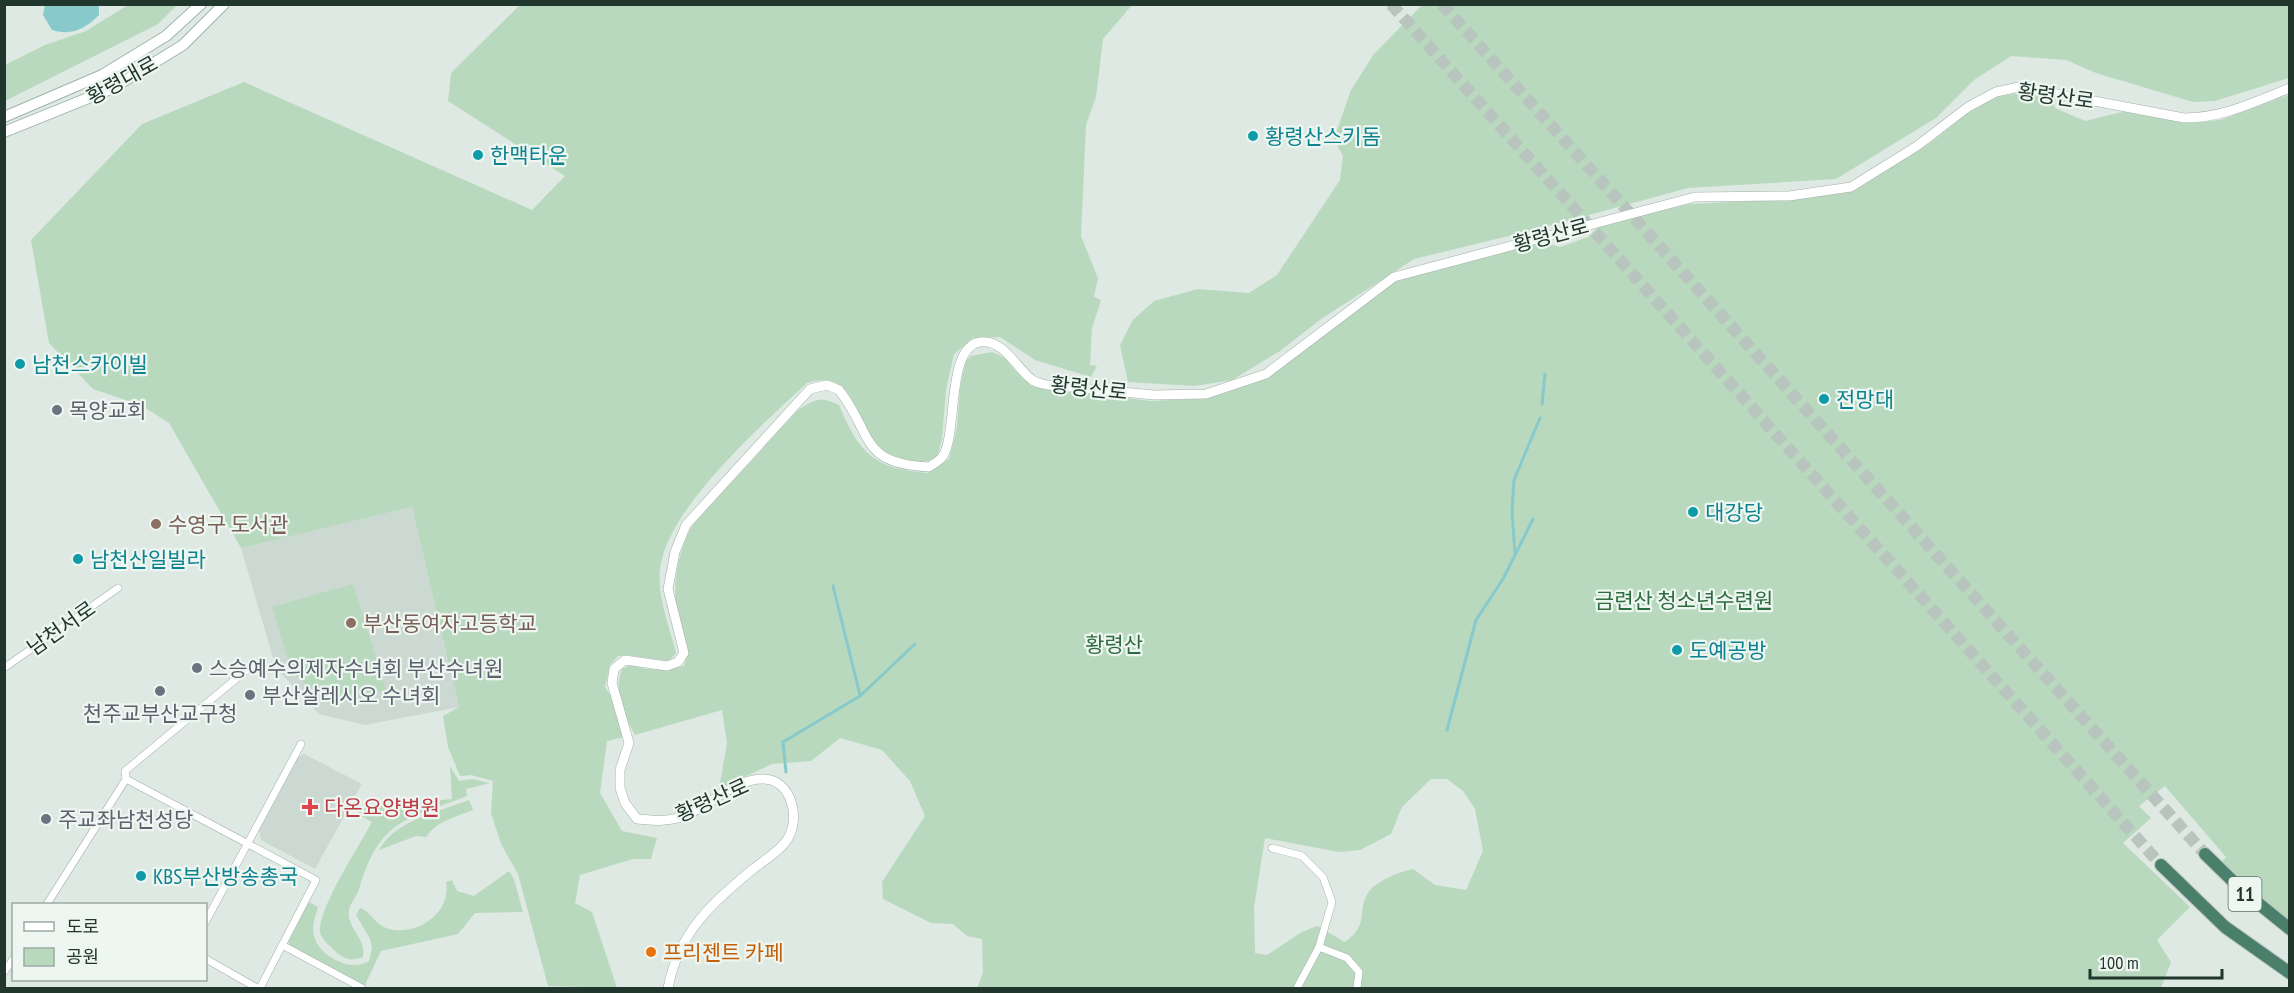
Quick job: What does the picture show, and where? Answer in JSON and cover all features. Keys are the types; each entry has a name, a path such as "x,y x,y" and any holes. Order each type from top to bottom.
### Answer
{"highway":[{"name":"11","path":"2205,854 2243,891 2289,929"},
{"name":"11","path":"2161,865 2225,927 2289,973"}],"main road":[{"name":"황령대로","path":"4,117 102,75 166,36 201,4"},
{"name":"황령대로","path":"4,132 87,100 123,82 183,45 224,4"}],"street":[{"name":"황령산로","path":"668,988 674,960 686,936 723,894 787,840 794,822 792,804 783,786 774,781 762,779 743,783 680,817 659,821 637,819 626,803 620,788 620,770 629,743 612,683 614,669 625,660 667,666 678,662 684,653 668,589 675,552 686,525 810,388 827,385 839,390 868,442 884,459 906,466 929,467 943,457 950,436 960,364 970,347 980,342 999,347 1032,381 1048,385 1154,395 1206,394 1266,374 1394,277 1695,197 1789,196 1851,187 1917,146 1968,106 1996,92 2019,87 2184,118 2206,118 2230,113 2289,88"},
{"name":"남천서로","path":"4,668 118,588"},
{"path":"48,903 126,779 126,771 254,664"},
{"path":"207,919 301,744"},
{"path":"126,779 316,880 258,988 207,960"},
{"path":"1272,848 1302,856 1323,877 1332,902 1318,947 1297,988"},
{"path":"282,945 358,988"},
{"path":"1318,947 1347,958 1359,972 1357,988"}],"shaded area":[{"name":"부산동여자고등학교","path":"412,507 459,707 365,725 319,714 276,668 241,548"},
{"name":"다온요양병원","path":"304,754 362,784 315,869 261,840 259,830 298,757"}],"green space":[{"path":"128,5 177,5 158,24 5,101 5,65 45,45 86,31"},
{"path":"520,5 1132,5 1103,39 1096,97 1086,125 1081,236 1098,278 1094,297 1101,300 1092,328 1090,365 1097,366 1091,377 1035,360 1000,337 973,338 954,354 946,390 942,439 937,457 920,463 884,453 874,443 847,392 837,384 824,380 807,383 722,466 683,515 669,540 661,563 660,586 676,653 669,661 627,655 618,656 610,665 605,687 614,701 624,737 607,741 600,793 622,831 657,838 651,859 633,859 580,875 575,903 592,912 617,988 548,986 518,874 501,844 491,813 493,781 471,775 460,776 448,747 443,716 459,707 412,507 241,548 169,423 141,405 93,389 49,343 31,240 142,124 244,82 532,210 565,176 448,101 451,73"},
{"path":"1422,5 2289,5 2289,78 2215,101 2193,102 2096,73 2066,60 2011,56 1974,80 1936,118 1836,179 1688,188 1541,228 1414,259 1321,319 1280,351 1232,380 1195,386 1128,382 1120,345 1133,320 1154,301 1198,289 1249,293 1277,275 1340,180 1343,156 1334,139 1351,90 1374,54"},
{"name":"황령산","path":"2026,92 2052,100 2055,108 2085,121 2126,111 2200,122 2220,120 2289,95 2289,922 2221,863 2226,857 2165,786 2139,806 2151,818 2123,843 2190,907 2157,940 2171,962 2161,988 977,988 983,973 982,939 967,936 953,924 931,923 883,899 882,882 925,816 910,781 882,750 840,738 811,761 772,764 719,789 727,743 722,710 635,735 627,719 619,695 622,669 631,665 658,670 684,666 687,647 675,596 680,557 694,523 798,410 813,401 827,400 839,405 854,435 871,456 894,467 928,473 949,459 957,428 960,388 966,361 971,356 992,352 1003,357 1024,380 1041,388 1151,401 1210,398 1264,378 1395,281 1539,241 1560,247 1588,237 1597,228 1620,220 1690,204 1794,199 1852,191 1929,144 1965,115 1996,97","holes":["1431,779 1447,779 1463,791 1475,809 1483,851 1466,890 1435,885 1413,869 1408,870 1388,878 1371,889 1365,899 1361,923 1345,942 1317,926 1302,932 1267,955 1255,953 1254,907 1265,838 1339,852 1360,850 1391,834 1402,807"]},
{"path":"353,584 386,690 331,706 292,672 272,607"},
{"path":"450,766 459,781 472,779 490,783 466,789 467,796 411,818 386,835 367,866 349,910 350,922 362,944 363,957 351,959 337,953 322,937 321,921 332,893 372,822 357,814 361,808 452,799"},
{"path":"469,800 473,810 441,823 426,837 416,836 379,850 386,840 407,824"},
{"path":"509,871 514,879 523,912 475,913 458,934 381,951 364,987 290,947 288,940 309,902 318,907 313,932 322,950 345,964 362,964 369,961 372,949 370,939 356,915 360,908 386,928 408,930 429,921 437,913 446,894 446,882 452,880 457,891 474,896"}],"water":[{"path":"96,4 99,7 99,15 89,24 72,32 52,30 43,15 45,5"}],"waterway":[{"path":"1542,404 1545,374"},
{"path":"1515,554 1512,512 1514,480 1540,418"},
{"path":"1447,730 1476,620 1503,579 1533,519"},
{"path":"833,586 860,695"},
{"path":"786,772 783,742 860,696 915,644"}],"tunnel":[{"path":"1391,4 2161,865"},
{"path":"1442,4 2205,854"}],"place":[{"name":"황령산스키돔","path":"1253,136"},
{"name":"한맥타운","path":"478,155"},
{"name":"남천스카이빌","path":"20,364"},
{"name":"전망대","path":"1824,399"},
{"name":"목양교회","path":"57,410"},
{"name":"대강당","path":"1693,512"},
{"name":"수영구 도서관","path":"156,524"},
{"name":"남천산일빌라","path":"78,559"},
{"name":"부산동여자고등학교","path":"351,623"},
{"name":"도예공방","path":"1677,650"},
{"name":"스승예수의제자수녀회 부산수녀원","path":"197,668"},
{"name":"천주교부산교구청","path":"160,691"},
{"name":"부산살레시오 수녀회","path":"250,695"},
{"name":"다온요양병원","path":"310,807"},
{"name":"주교좌남천성당","path":"46,819"},
{"name":"KBS부산방송총국","path":"141,876"},
{"name":"프리젠트 카페","path":"651,952"}],"park label":[{"name":"금련산 청소년수련원","path":"1684,600"}]}
